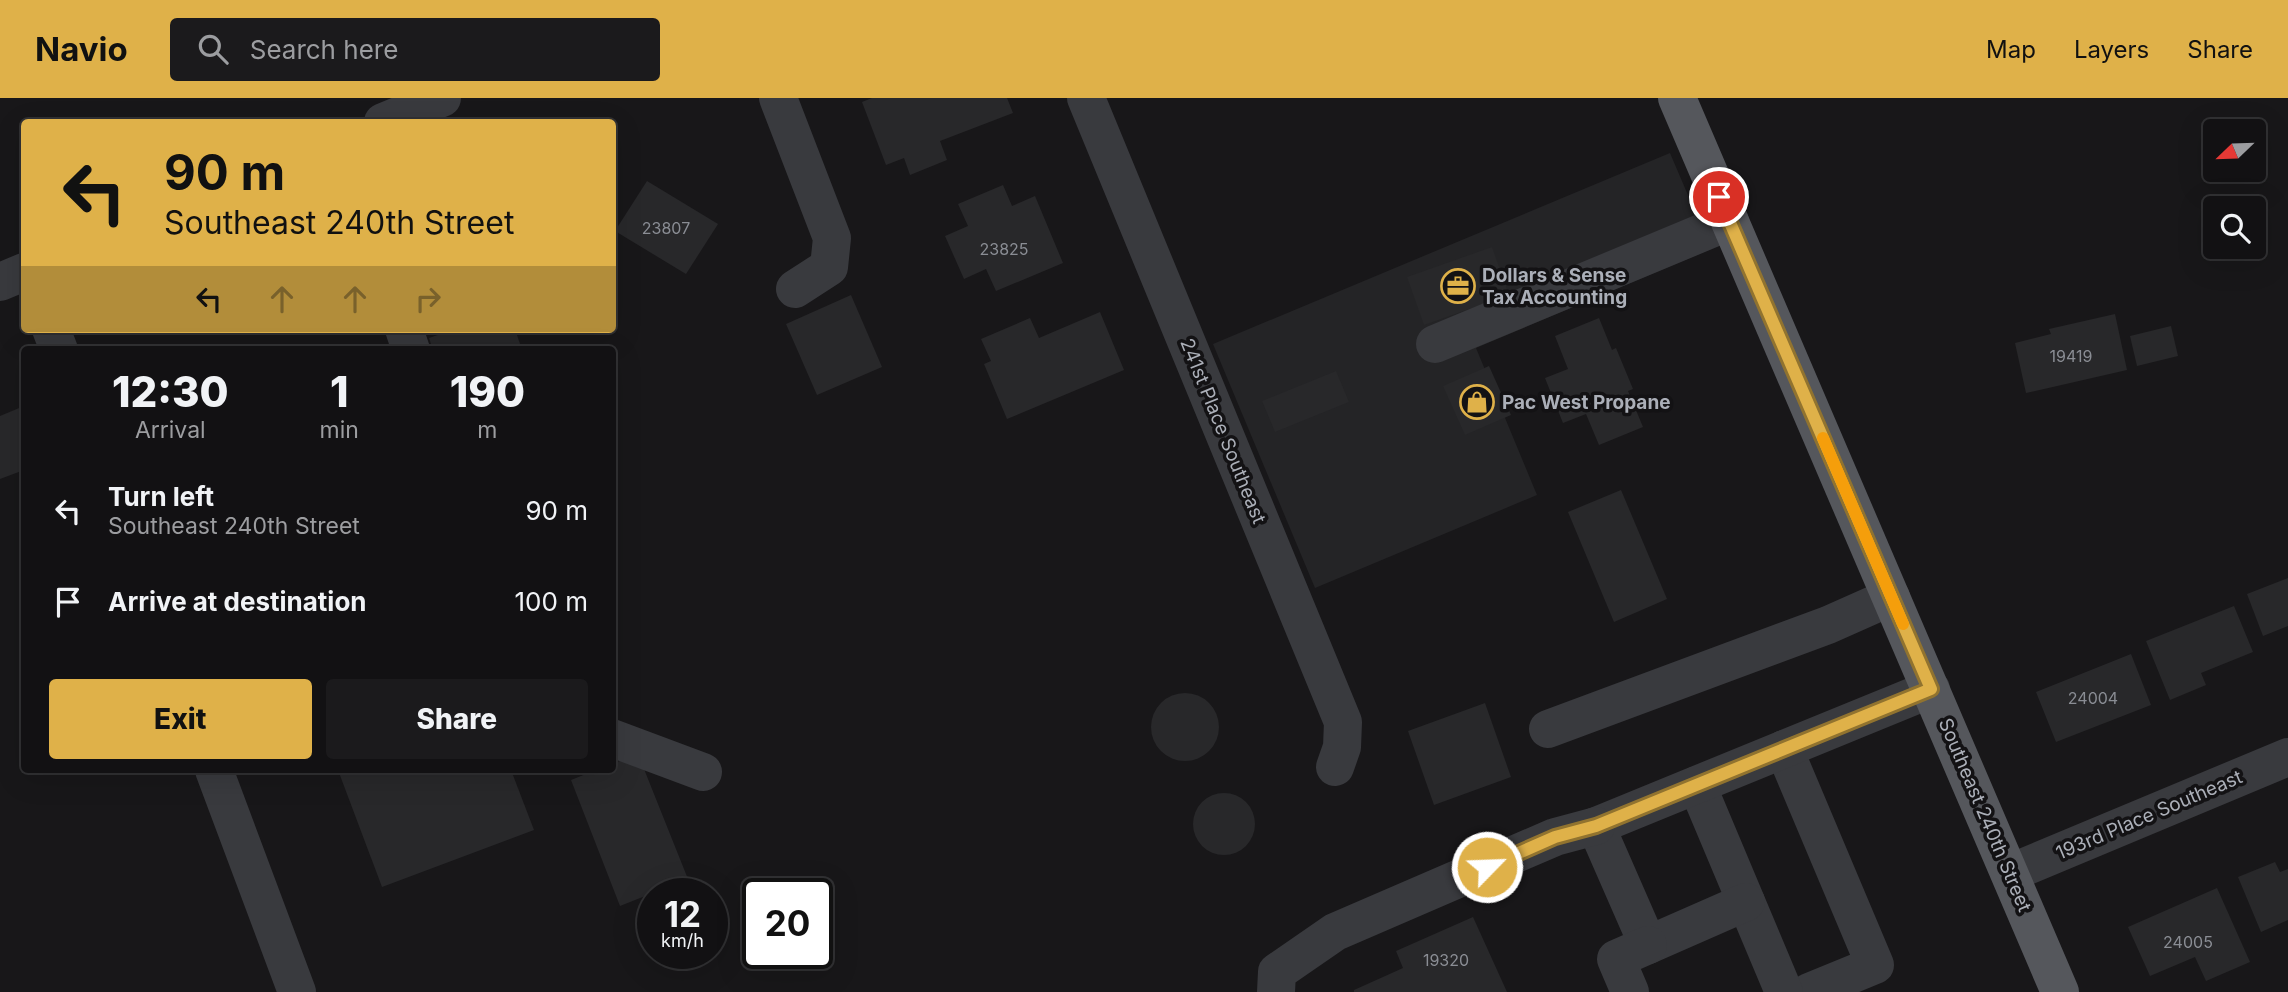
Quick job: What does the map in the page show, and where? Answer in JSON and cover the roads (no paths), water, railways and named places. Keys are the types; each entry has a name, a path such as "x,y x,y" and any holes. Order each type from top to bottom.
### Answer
{"main road":[{"name":"Southeast 240th Street","path":"1677,98 2060,992"}],"street":[{"path":"390,119 442,98"},
{"path":"778,98 832,238 830,267 794,289"},
{"name":"241st Place Southeast","path":"1086,98 1343,722 1342,747 1335,767"},
{"path":"1435,344 1730,221"},
{"path":"0,282 21,273"},
{"path":"1548,729 1828,625 1891,597"},
{"path":"1276,992 1277,972 1335,932 1555,837 1596,826 1931,689"},
{"path":"616,739 703,772"},
{"path":"1784,749 1875,965 1809,992"},
{"name":"193rd Place Southeast","path":"2010,873 2288,757"},
{"path":"215,773 297,992"},
{"path":"1697,785 1784,992"},
{"path":"1596,826 1648,945"},
{"path":"1630,992 1616,959 1746,902"}],"place":[{"name":"Dollars & Sense Tax Accounting","path":"1458,286"},
{"name":"Pac West Propane","path":"1477,402"}]}
